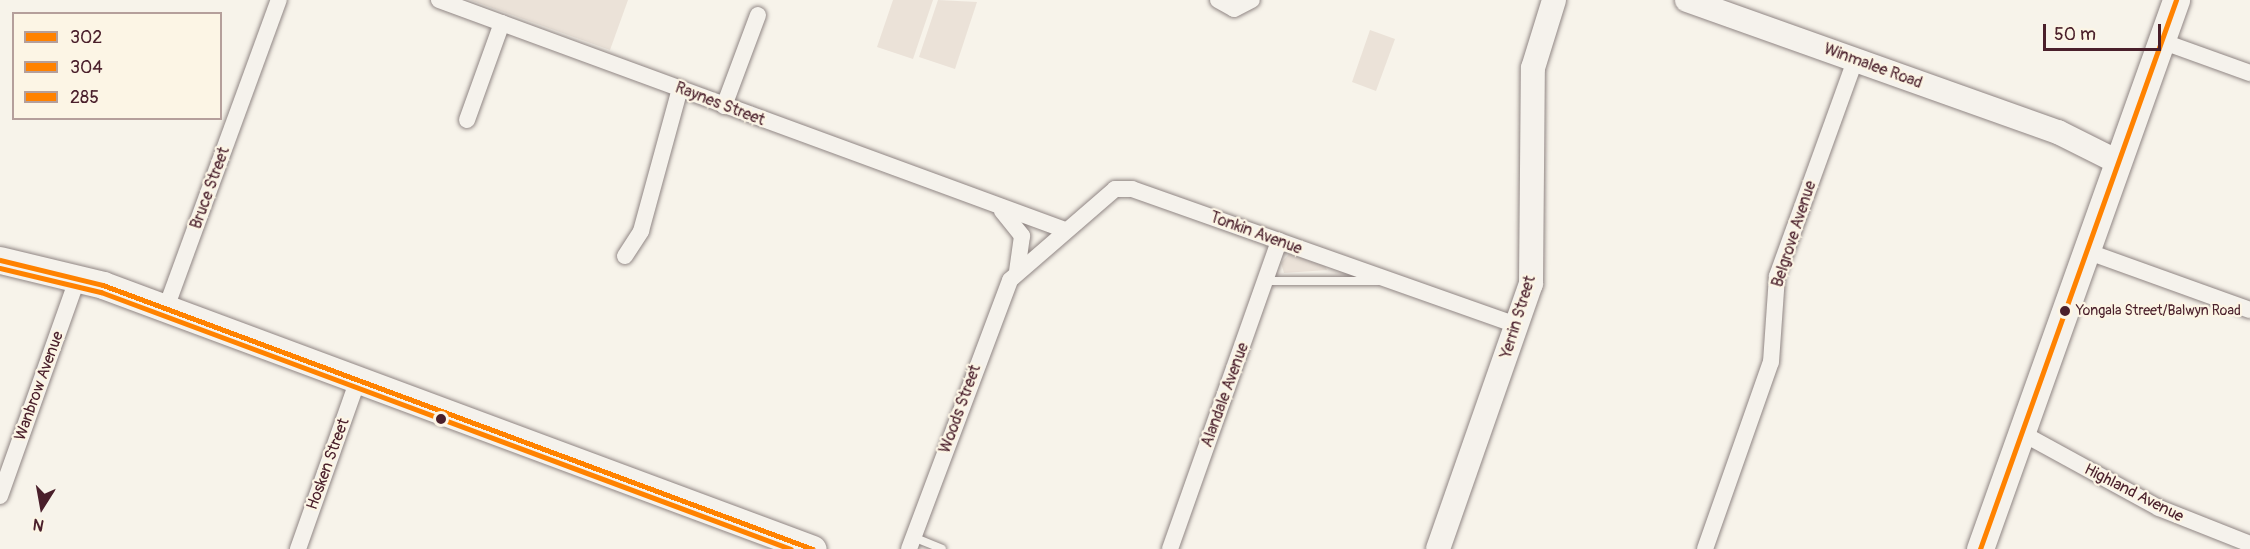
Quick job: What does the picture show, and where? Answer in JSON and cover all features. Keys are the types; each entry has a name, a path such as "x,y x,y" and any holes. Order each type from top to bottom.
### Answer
{"main road":[{"path":"1980,549 2176,0"},
{"path":"0,260 78,277 166,308 795,546"}],"street":[{"name":"Bruce Street","path":"166,308 279,0"},
{"name":"Raynes Street","path":"439,0 1000,209 1065,230"},
{"path":"1218,0 1234,9 1252,0"},
{"name":"Winmalee Road","path":"1687,0 2121,155"},
{"name":"Yerrin Street","path":"1438,549 1533,276 1534,62 1555,2"},
{"path":"724,106 758,15"},
{"path":"467,120 502,23"},
{"path":"2162,41 2250,73"},
{"name":"Belgrove Avenue","path":"1705,549 1771,362 1777,276 1855,60"},
{"path":"625,256 641,231 680,88"},
{"name":"Tonkin Avenue","path":"1017,271 1065,230 1124,187 1517,325"},
{"path":"1000,209 1022,236 1017,271"},
{"name":"Alandale Avenue","path":"1170,549 1279,241"},
{"path":"2086,251 2250,310"},
{"name":"Woods Street","path":"911,543 1002,297 1017,271"},
{"name":"Wanbrow Avenue","path":"0,496 78,277"},
{"name":"Hosken Street","path":"298,549 358,380"},
{"name":"Highland Avenue","path":"2022,433 2165,511 2250,544"}],"lane":[{"path":"1266,281 1393,281"},
{"path":"911,543 942,549"}],"shaded area":[{"path":"470,0 628,0 610,50"},
{"path":"893,0 933,0 913,59 877,47"},
{"path":"938,0 977,2 955,69 919,57"},
{"path":"1370,30 1395,39 1376,91 1352,82"},
{"path":"1289,254 1325,266 1327,270 1284,273 1281,263"}],"transit line":[{"name":"285","path":"1980,549 2176,0"},
{"name":"302","path":"0,260 103,285 813,549"},
{"name":"304","path":"0,268 101,292 791,549"}],"place":[{"name":"Yongala Street/Balwyn Road","path":"2065,311"}]}
